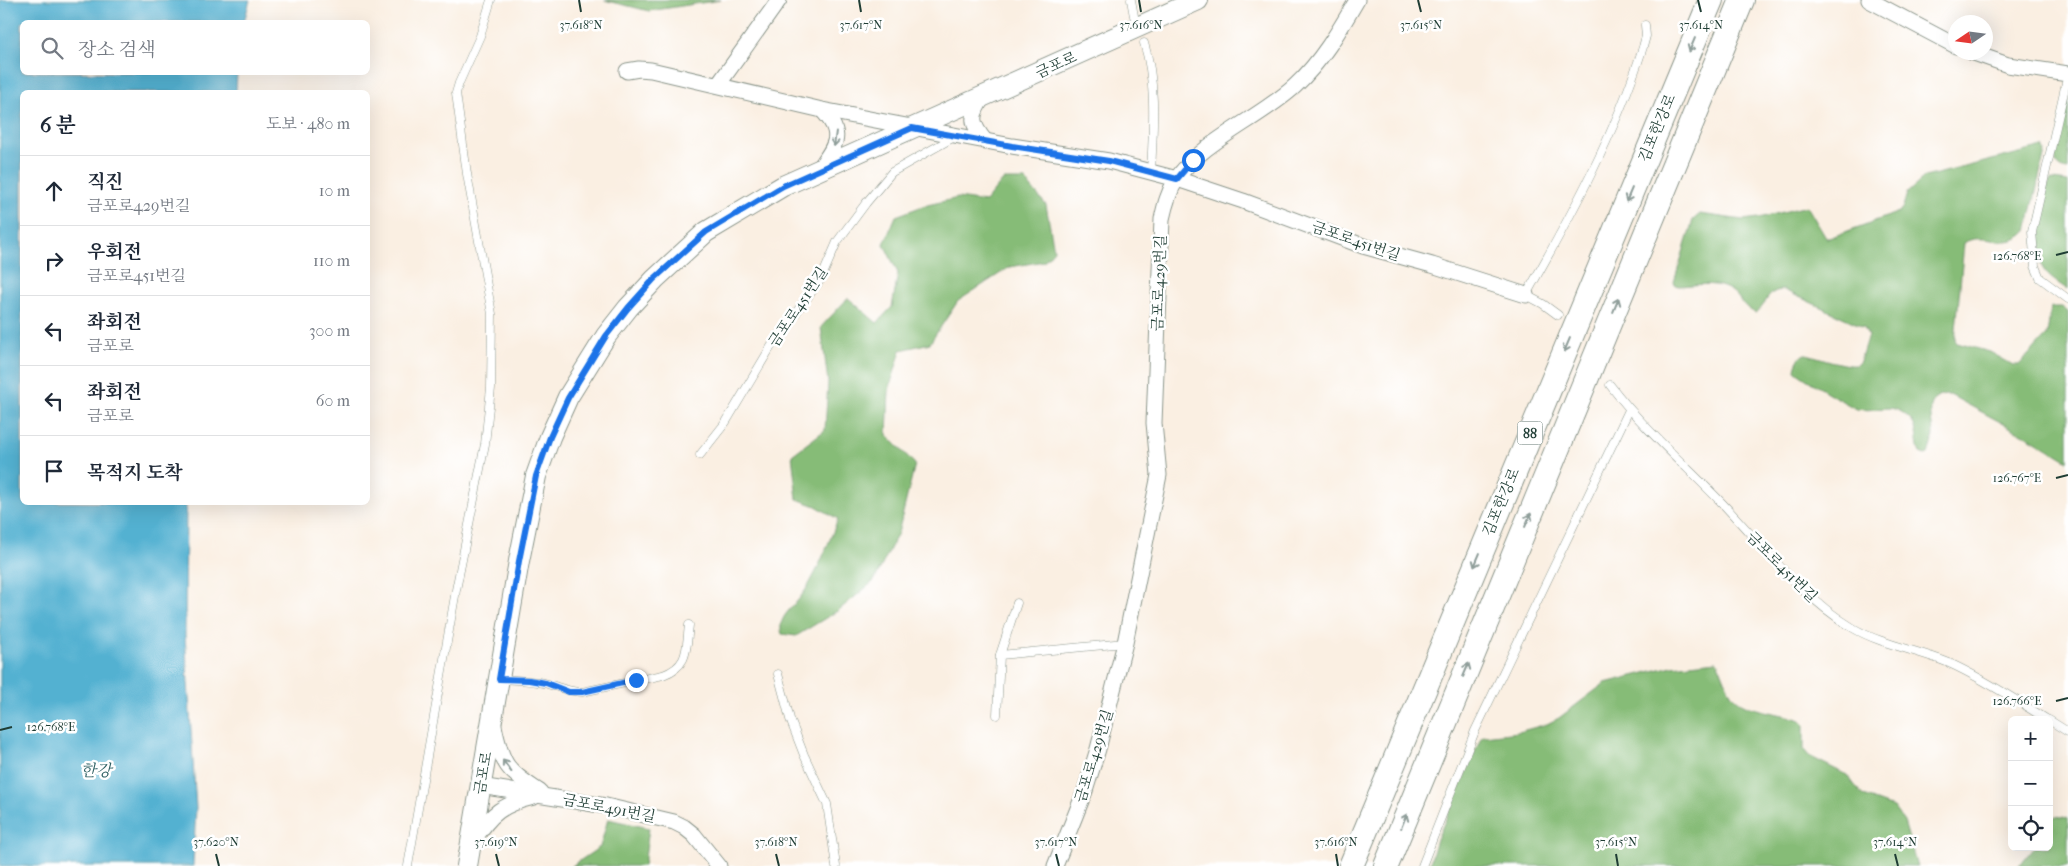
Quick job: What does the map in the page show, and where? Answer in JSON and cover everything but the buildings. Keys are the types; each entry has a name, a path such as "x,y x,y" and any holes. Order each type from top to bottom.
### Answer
{"highway":[{"name":"김포한강로","path":"1351,866 1711,0"},
{"name":"김포한강로","path":"1386,866 1742,0"}],"main road":[{"name":"금포로","path":"467,866 519,561 536,476 568,398 586,367 628,308 654,279 699,238 742,209 819,168 1198,0"}],"street":[{"path":"718,85 779,0"},
{"name":"금포로429번길","path":"1055,866 1082,799 1098,749 1125,643 1159,475 1154,423 1162,219 1166,199 1177,179 1193,160 1273,105 1294,87 1328,49 1357,0"},
{"path":"1869,0 1948,42"},
{"path":"1993,60 2008,65 2068,74"},
{"path":"627,71 639,69 652,70 822,110 912,128"},
{"path":"984,96 974,111 974,121 976,130 986,142"},
{"path":"819,168 834,148 836,138 832,121 822,110"},
{"name":"금포로451번길","path":"912,128 986,142 1109,161 1177,179 1244,201 1363,246 1432,265 1526,296"},
{"path":"492,718 504,764 520,779 545,795"},
{"name":"금포로491번길","path":"480,786 606,806 674,822 694,835 719,866"},
{"path":"470,845 486,821 494,813 516,801 545,795"}],"lane":[{"path":"408,866 456,590 485,444 491,388 492,314 467,174 456,94 480,36 491,0"},
{"path":"1131,0 1134,16"},
{"path":"1526,296 1564,226 1615,124 1643,47 1646,36 1645,25"},
{"path":"1144,43 1148,56 1152,95 1151,172"},
{"path":"2068,74 2032,232 2035,266 2040,278 2068,298"},
{"name":"금포로451번길","path":"700,455 726,422 772,344 821,279 837,242 866,203 892,172 956,136"},
{"name":"금포로451번길","path":"1526,296 1543,304 1558,315"},
{"name":"금포로451번길","path":"1610,385 1630,410 1723,504 1786,574 1813,600 1854,629 1876,639 1950,663 2042,716"},
{"path":"1422,866 1475,731 1630,410"},
{"path":"998,715 1000,655 1017,602"},
{"path":"499,679 529,680 546,683 569,692 582,692 663,675 674,671 682,663 689,625"},
{"path":"1000,655 1125,643"},
{"path":"778,674 794,728 826,804 836,866"},
{"name":"금포로451번길","path":"2053,723 2068,732"}],"green space":[{"path":"604,0 721,0 649,11"},
{"path":"2068,100 2068,170 2058,166 2055,155"},
{"path":"2043,147 2045,151 2027,231 2011,240 1979,239 1964,243 1955,340 1957,343 1990,352 2013,365 2019,365 2047,335 2051,307 2062,307 2068,312 2068,461 2032,439 1950,395 1936,398 1932,403 1932,441 1928,454 1920,453 1916,432 1911,420 1898,410 1891,408 1857,409 1795,371 1798,361 1805,354 1843,364 1856,365 1860,361 1868,335 1864,327 1784,290 1774,292 1756,313 1747,308 1736,295 1724,287 1709,284 1675,285 1674,282 1693,220 1700,214 1743,220 1807,206 1826,238 1829,238 1899,212 1903,207 1907,193 1925,177"},
{"path":"1003,180 1025,180 1046,205 1054,250 1044,261 1010,267 958,301 930,343 901,350 889,390 887,435 915,464 898,533 874,581 839,610 796,636 782,634 781,624 783,619 811,582 838,519 816,506 797,499 792,455 825,430 828,382 821,327 848,298 877,323 892,307 898,273 884,244 896,216 923,206 958,198 985,202"},
{"path":"2050,181 2068,182 2068,290 2046,273 2037,251 2042,206 2047,187"},
{"path":"1717,661 1731,693 1739,701 1755,709 1802,721 1804,724 1804,750 1809,756 1847,775 1863,796 1893,807 1904,822 1917,866 1429,866 1437,839 1481,738 1518,732 1547,724 1559,718 1605,683 1672,666"},
{"path":"2055,816 2068,818 2068,866 2019,866 2031,851 2053,851 2053,818"},
{"path":"608,819 649,828 644,866 572,866 600,847"}],"water":[{"name":"한강","path":"0,0 250,0 245,20 20,20 20,75 237,75 236,90 20,90 20,505 186,505 185,635 196,808 193,866 0,866"}],"route":[{"path":"636,680 582,692 569,692 546,683 529,680 499,679 536,476 550,437 568,398 606,336 654,279 680,254 706,232 783,186 819,168 912,128 1109,161 1177,179 1193,160"}]}
